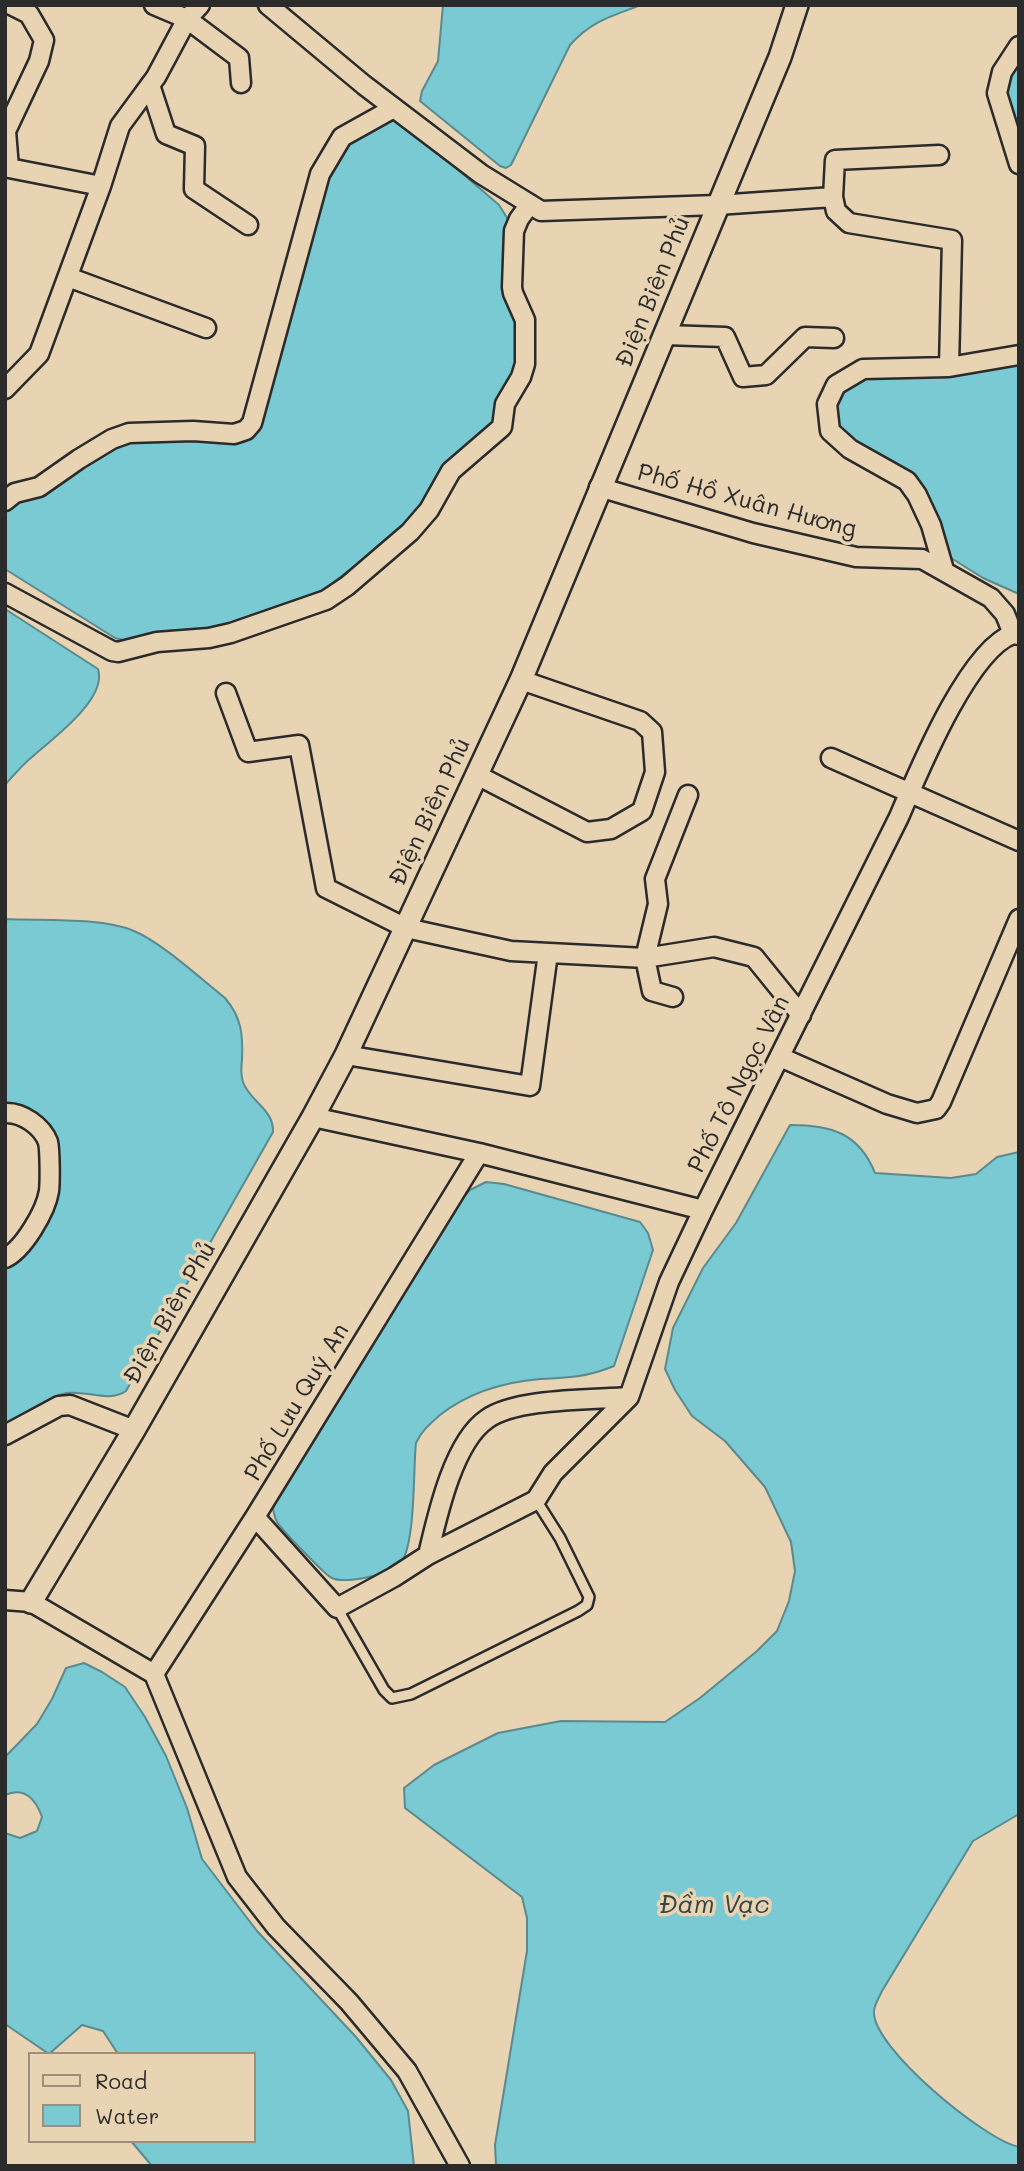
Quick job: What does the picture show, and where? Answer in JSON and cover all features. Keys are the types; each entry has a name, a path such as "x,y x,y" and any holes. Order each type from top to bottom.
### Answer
{"street":[{"path":"11,5 32,9 44,40 39,61 6,131 9,167 101,186"},
{"path":"154,5 187,19 239,58 242,83"},
{"path":"5,389 39,354 101,186 120,126 150,85 187,19 200,5"},
{"path":"268,5 394,108 481,174 541,211 717,205 833,197"},
{"name":"Điện Biên Phủ","path":"31,1602 134,1430 313,1117 406,928 521,680 558,593 599,487 780,57 797,5"},
{"path":"1019,46 1002,72 998,93 1019,164"},
{"path":"150,85 166,134 195,146 194,189 248,225"},
{"path":"5,500 15,493 39,487 112,439 129,433 193,431 234,434 246,430 252,423 320,174 342,137 394,108"},
{"path":"939,155 835,160 833,197 836,211 849,223 953,240 949,367"},
{"path":"5,593 118,652 156,642 209,638 232,633 304,609 326,600 347,586 421,521 451,471 502,427 505,404 521,377 525,364 525,320 513,293 513,259 516,225 530,204"},
{"path":"68,277 206,328"},
{"path":"665,335 725,337 743,377 766,375 805,337 834,338"},
{"path":"944,570 930,525 912,488 907,481 850,449 830,431 827,404 836,385 863,369 949,367 1019,355"},
{"name":"Phố Hồ Xuân Hương","path":"599,487 753,533 856,557 922,559 991,598 1005,614 1016,635"},
{"name":"Phố Tô Ngọc Vân","path":"313,1117 479,1153 703,1210 801,1015 925,757 977,663 1002,638 1016,635"},
{"path":"477,775 587,832 611,830 642,811 655,772 652,732 640,721 521,680"},
{"path":"226,693 248,752 299,745 326,888 406,928 511,951 645,958 713,947 754,957 801,1015"},
{"path":"831,758 1019,841"},
{"path":"673,997 652,991 645,958 658,904 655,879 688,795"},
{"path":"780,1057 887,1104 917,1113 936,1109 1019,919"},
{"path":"345,1055 530,1086 548,953"},
{"path":"5,1113 12,1113 33,1122 48,1142 49,1192 34,1227 12,1255 5,1258"},
{"name":"Phố Lưu Quý An","path":"154,1674 255,1517 479,1153"},
{"path":"255,1517 337,1608 428,1555 536,1500 553,1473 629,1396 669,1282 703,1210"},
{"path":"428,1555 442,1493 471,1435 487,1418 523,1405 629,1396"},
{"path":"5,1436 59,1406 71,1405 134,1430"},
{"path":"5,1600 31,1602 154,1674 237,1877 276,1927 349,2002 407,2071 460,2166"}],"lane":[{"path":"337,1608 384,1690 392,1698 411,1695 578,1611 587,1605 589,1597 560,1538 536,1500"}],"water":[{"path":"443,5 641,5 594,25 570,45 511,165 506,168 500,166 420,101 422,91 438,61"},
{"path":"1019,55 1019,136 1007,96"},
{"path":"388,117 398,118 499,205 509,221 520,318 521,359 497,420 405,528 306,603 220,630 127,641 115,638 5,569 5,511 15,503 34,498 119,442 193,436 234,441 245,440 251,435 311,227 335,157 342,146"},
{"path":"1019,363 1019,594 983,578 951,558 929,506 841,434 835,409 843,390 858,379"},
{"path":"5,609 98,669 99,681 87,706 5,785"},
{"path":"5,919 71,920 120,927 145,936 181,962 225,998 235,1013 242,1035 243,1082 270,1117 273,1132 126,1391 112,1396 74,1393 60,1395 5,1427 5,1266 23,1252 57,1151 5,1107"},
{"name":"Đầm Vạc","path":"790,1125 818,1127 842,1134 861,1149 875,1173 951,1178 976,1174 997,1157 1019,1152 1019,1814 973,1841 882,1991 874,2011 878,2027 891,2047 933,2090 982,2128 1019,2147 1019,2166 496,2166 495,2145 527,1951 527,1918 522,1897 405,1808 404,1788 434,1765 498,1733 561,1721 665,1722 700,1698 777,1631 789,1601 795,1571 791,1542 765,1487 725,1441 692,1416 665,1369 673,1328 703,1268 736,1223"},
{"path":"486,1182 504,1184 640,1222 648,1233 653,1250 614,1366 595,1373 500,1386 475,1395 440,1415 416,1443 411,1526 404,1556 399,1565 366,1578 332,1578 279,1524 272,1504 457,1204 470,1190"},
{"path":"84,1663 125,1687 166,1756 187,1808 202,1859 257,1931 356,2037 391,2080 408,2111 414,2166 152,2166 133,2143 256,2143 256,2052 117,2052 103,2031 82,2025 51,2052 46,2052 5,2024 5,1833 20,1838 37,1831 42,1817 29,1796 18,1792 5,1795 5,1757 37,1724 66,1668"}]}
